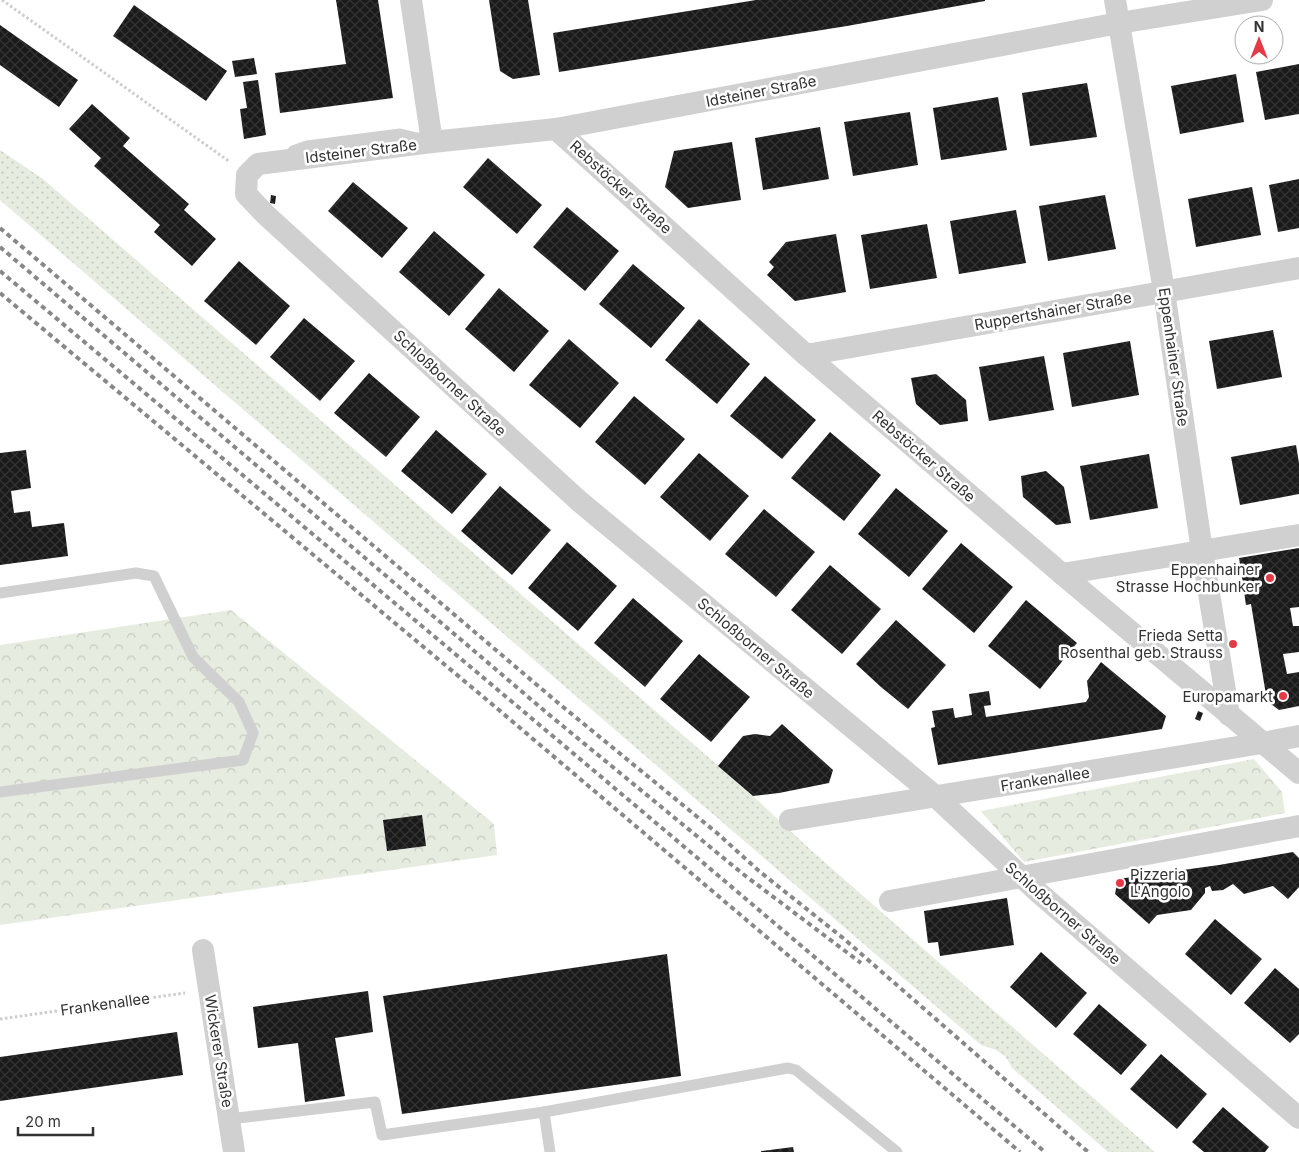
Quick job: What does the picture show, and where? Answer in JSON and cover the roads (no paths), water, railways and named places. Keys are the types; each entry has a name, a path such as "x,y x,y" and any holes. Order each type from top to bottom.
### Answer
{"street":[{"path":"412,0 432,142"},
{"name":"Eppenhainer Straße","path":"1115,0 1164,292 1202,551 1229,715"},
{"name":"Idsteiner Straße","path":"253,169 432,142 556,129 1119,23 1262,0"},
{"name":"Rebstöcker Straße","path":"556,129 806,355 1299,773"},
{"name":"Schloßborner Straße","path":"253,169 246,194 266,215 578,502 935,796 1021,877 1299,1118"},
{"name":"Ruppertshainer Straße","path":"806,355 1299,268"},
{"path":"1062,574 1299,534"},
{"name":"Frankenallee","path":"790,820 1299,736"},
{"path":"890,902 1299,826"},
{"name":"Wickerer Straße","path":"203,950 234,1152"}],"lane":[{"path":"0,593 136,573 154,576 193,657 239,702 252,733 243,760 0,792"},
{"path":"229,1119 376,1102 382,1135 544,1112 788,1068 796,1070 897,1152"},
{"path":"544,1112 550,1152"}],"railway":[{"path":"0,228 557,702 717,833 759,871 843,938 1088,1152"},
{"path":"0,247 547,713 743,874 861,963"},
{"path":"0,271 1045,1152"},
{"path":"0,293 493,705 1020,1152"}],"place":[{"name":"Eppenhainer Strasse Hochbunker","path":"1270,578"},
{"name":"Frieda Setta Rosenthal geb. Strauss","path":"1233,644"},
{"name":"Europamarkt","path":"1283,696"},
{"name":"Pizzeria L'Angolo","path":"1120,883"}]}
